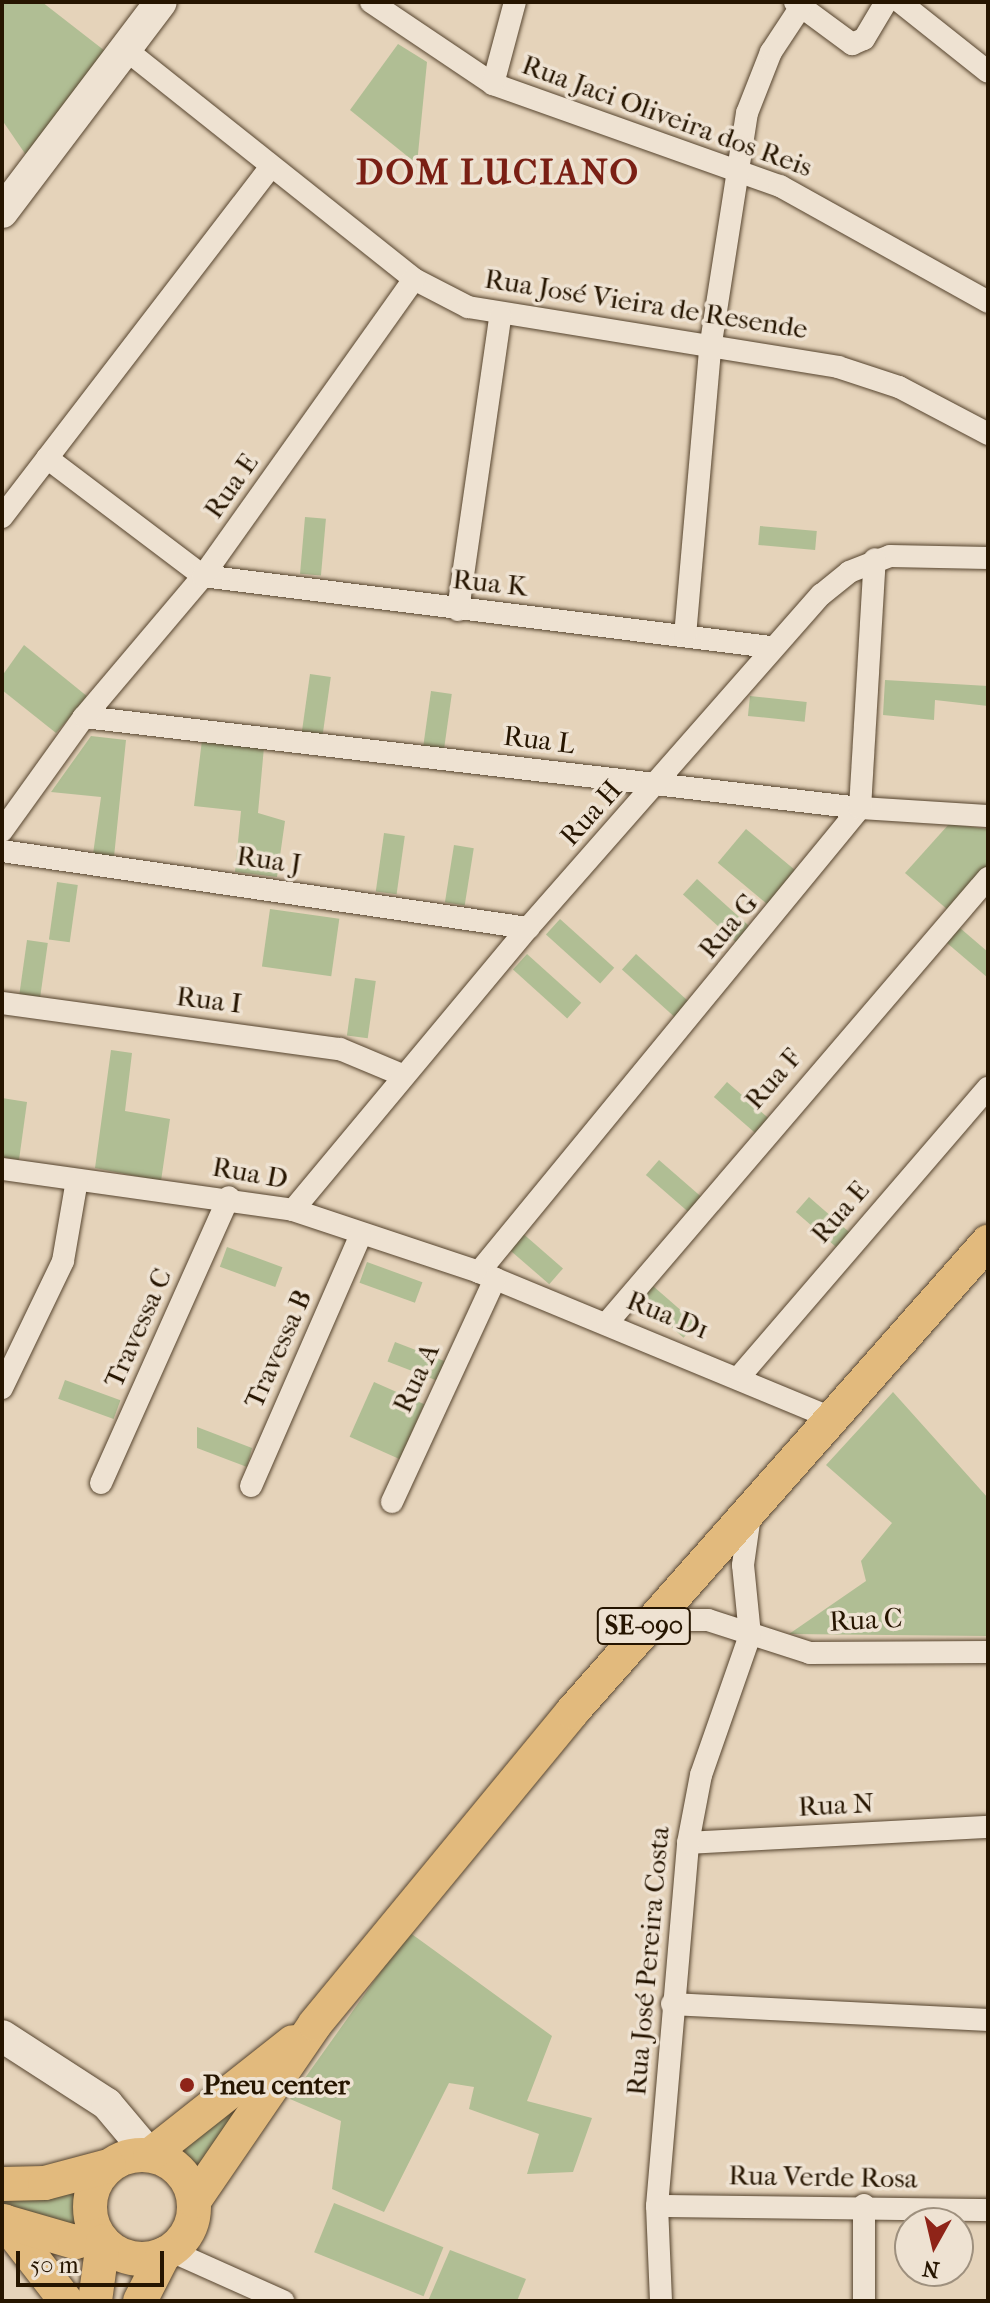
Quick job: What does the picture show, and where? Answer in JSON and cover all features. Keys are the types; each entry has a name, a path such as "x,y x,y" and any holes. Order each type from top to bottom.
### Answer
{"main road":[{"name":"SE-090","path":"194,2201 315,2024 649,1620 988,1242"},
{"name":"SE-090","path":"150,2155 315,2024"},
{"path":"2,2184 45,2183 150,2155 180,2170 194,2201 190,2229 167,2252 140,2301"},
{"path":"95,2301 100,2239 92,2191 109,2166"},
{"path":"3,2221 75,2242 100,2239 138,2259 167,2252"},
{"path":"3,2221 66,2301"}],"street":[{"path":"2,212 161,2"},
{"name":"Rua Jaci Oliveira dos Reis","path":"371,2 493,84 737,168 834,211 988,302"},
{"path":"493,84 515,2"},
{"path":"685,636 710,349 737,168 758,81 797,5 852,44 864,39 886,2"},
{"path":"900,2 988,72"},
{"name":"Rua José Vieira de Resende","path":"125,49 414,279 500,317 865,373 988,434"},
{"path":"2,517 271,166"},
{"name":"Rua E","path":"2,831 84,717 203,576 414,279"},
{"path":"458,610 500,317"},
{"path":"47,458 203,576"},
{"name":"Rua H","path":"293,1210 402,1075 528,928 657,785 770,647 840,579 875,559 988,558"},
{"path":"860,808 875,559"},
{"name":"Rua K","path":"203,576 770,647"},
{"name":"Rua L","path":"84,717 860,808 988,816"},
{"name":"Rua G","path":"487,1276 860,808"},
{"name":"Rua J","path":"2,851 528,928"},
{"name":"Rua F","path":"607,1323 988,878"},
{"name":"Rua I","path":"2,1003 340,1049 402,1075"},
{"name":"Rua E","path":"740,1376 988,1088"},
{"name":"Rua D","path":"2,1169 229,1197 293,1210 360,1236 487,1276"},
{"path":"2,1388 63,1261 77,1180"},
{"name":"Travessa C","path":"101,1483 229,1197"},
{"name":"Travessa B","path":"251,1486 360,1236"},
{"name":"Rua D1","path":"487,1276 740,1376 832,1418"},
{"name":"Rua A","path":"392,1502 487,1276"},
{"name":"Rua José Pereira Costa","path":"661,2301 657,2206 688,1843 701,1775 750,1635 743,1565 753,1501"},
{"path":"649,1620 702,1618 750,1635"},
{"name":"Rua C","path":"750,1635 810,1653 988,1652"},
{"name":"Rua N","path":"688,1843 988,1827"},
{"path":"672,2004 988,2020"},
{"path":"2,2036 107,2104 150,2155"},
{"path":"864,2205 864,2301"},
{"name":"Rua Verde Rosa","path":"657,2206 864,2205 988,2210"},
{"path":"167,2252 283,2301"}],"green space":[{"path":"2,2 42,2 105,51 26,155 2,120"},
{"path":"398,44 427,62 417,164 350,110"},
{"path":"305,517 326,519 321,576 300,574"},
{"path":"760,526 817,531 815,550 758,545"},
{"path":"24,645 88,697 56,733 2,690 2,676"},
{"path":"310,674 331,677 323,734 302,731"},
{"path":"885,680 988,686 988,706 935,700 934,720 883,715"},
{"path":"431,691 452,694 444,751 423,748"},
{"path":"750,696 807,702 805,722 748,716"},
{"path":"91,736 126,740 114,857 93,854 101,797 51,792"},
{"path":"202,740 264,747 258,813 285,821 277,877 235,872 241,811 194,806"},
{"path":"949,824 988,829 988,867 948,910 905,873"},
{"path":"746,829 799,873 771,907 718,863"},
{"path":"384,833 405,836 397,894 376,891"},
{"path":"454,845 474,848 465,905 445,902"},
{"path":"697,879 751,927 736,943 683,895"},
{"path":"57,882 78,885 70,942 49,939"},
{"path":"270,909 339,919 331,976 262,966"},
{"path":"560,919 614,968 600,983 546,935"},
{"path":"960,928 988,952 988,978 947,943"},
{"path":"27,940 48,943 40,1000 19,997"},
{"path":"527,954 581,1003 567,1018 513,970"},
{"path":"636,954 690,1002 675,1018 622,970"},
{"path":"355,978 376,981 368,1038 347,1035"},
{"path":"111,1050 132,1053 125,1111 170,1119 161,1181 95,1168"},
{"path":"727,1082 770,1119 757,1134 714,1097"},
{"path":"2,1098 27,1102 19,1160 2,1157"},
{"path":"659,1160 701,1197 688,1212 646,1175"},
{"path":"809,1197 852,1234 839,1249 796,1212"},
{"path":"520,1231 563,1268 549,1284 506,1247"},
{"path":"227,1247 282,1267 275,1287 220,1267"},
{"path":"367,1262 422,1282 415,1303 359,1283"},
{"path":"653,1286 696,1323 684,1338 641,1300"},
{"path":"395,1342 450,1363 443,1383 387,1362"},
{"path":"65,1380 120,1400 114,1419 58,1399"},
{"path":"374,1382 424,1404 400,1459 350,1437"},
{"path":"893,1392 988,1498 988,1636 789,1634 866,1581 861,1561 892,1523 826,1465"},
{"path":"197,1427 252,1448 247,1467 197,1448"},
{"path":"409,1932 552,2036 527,2101 592,2118 573,2172 527,2174 539,2134 469,2109 474,2087 449,2083 384,2212 332,2189 341,2121 290,2099"},
{"path":"270,2065 199,2181 185,2154 164,2145"},
{"path":"85,2189 89,2235 2,2216 2,2191"},
{"path":"334,2203 443,2247 424,2296 314,2252"},
{"path":"450,2250 526,2279 517,2301 428,2301"}],"place":[{"name":"Pneu center","path":"187,2085"}],"district":[{"name":"DOM LUCIANO","path":"498,173"}]}
